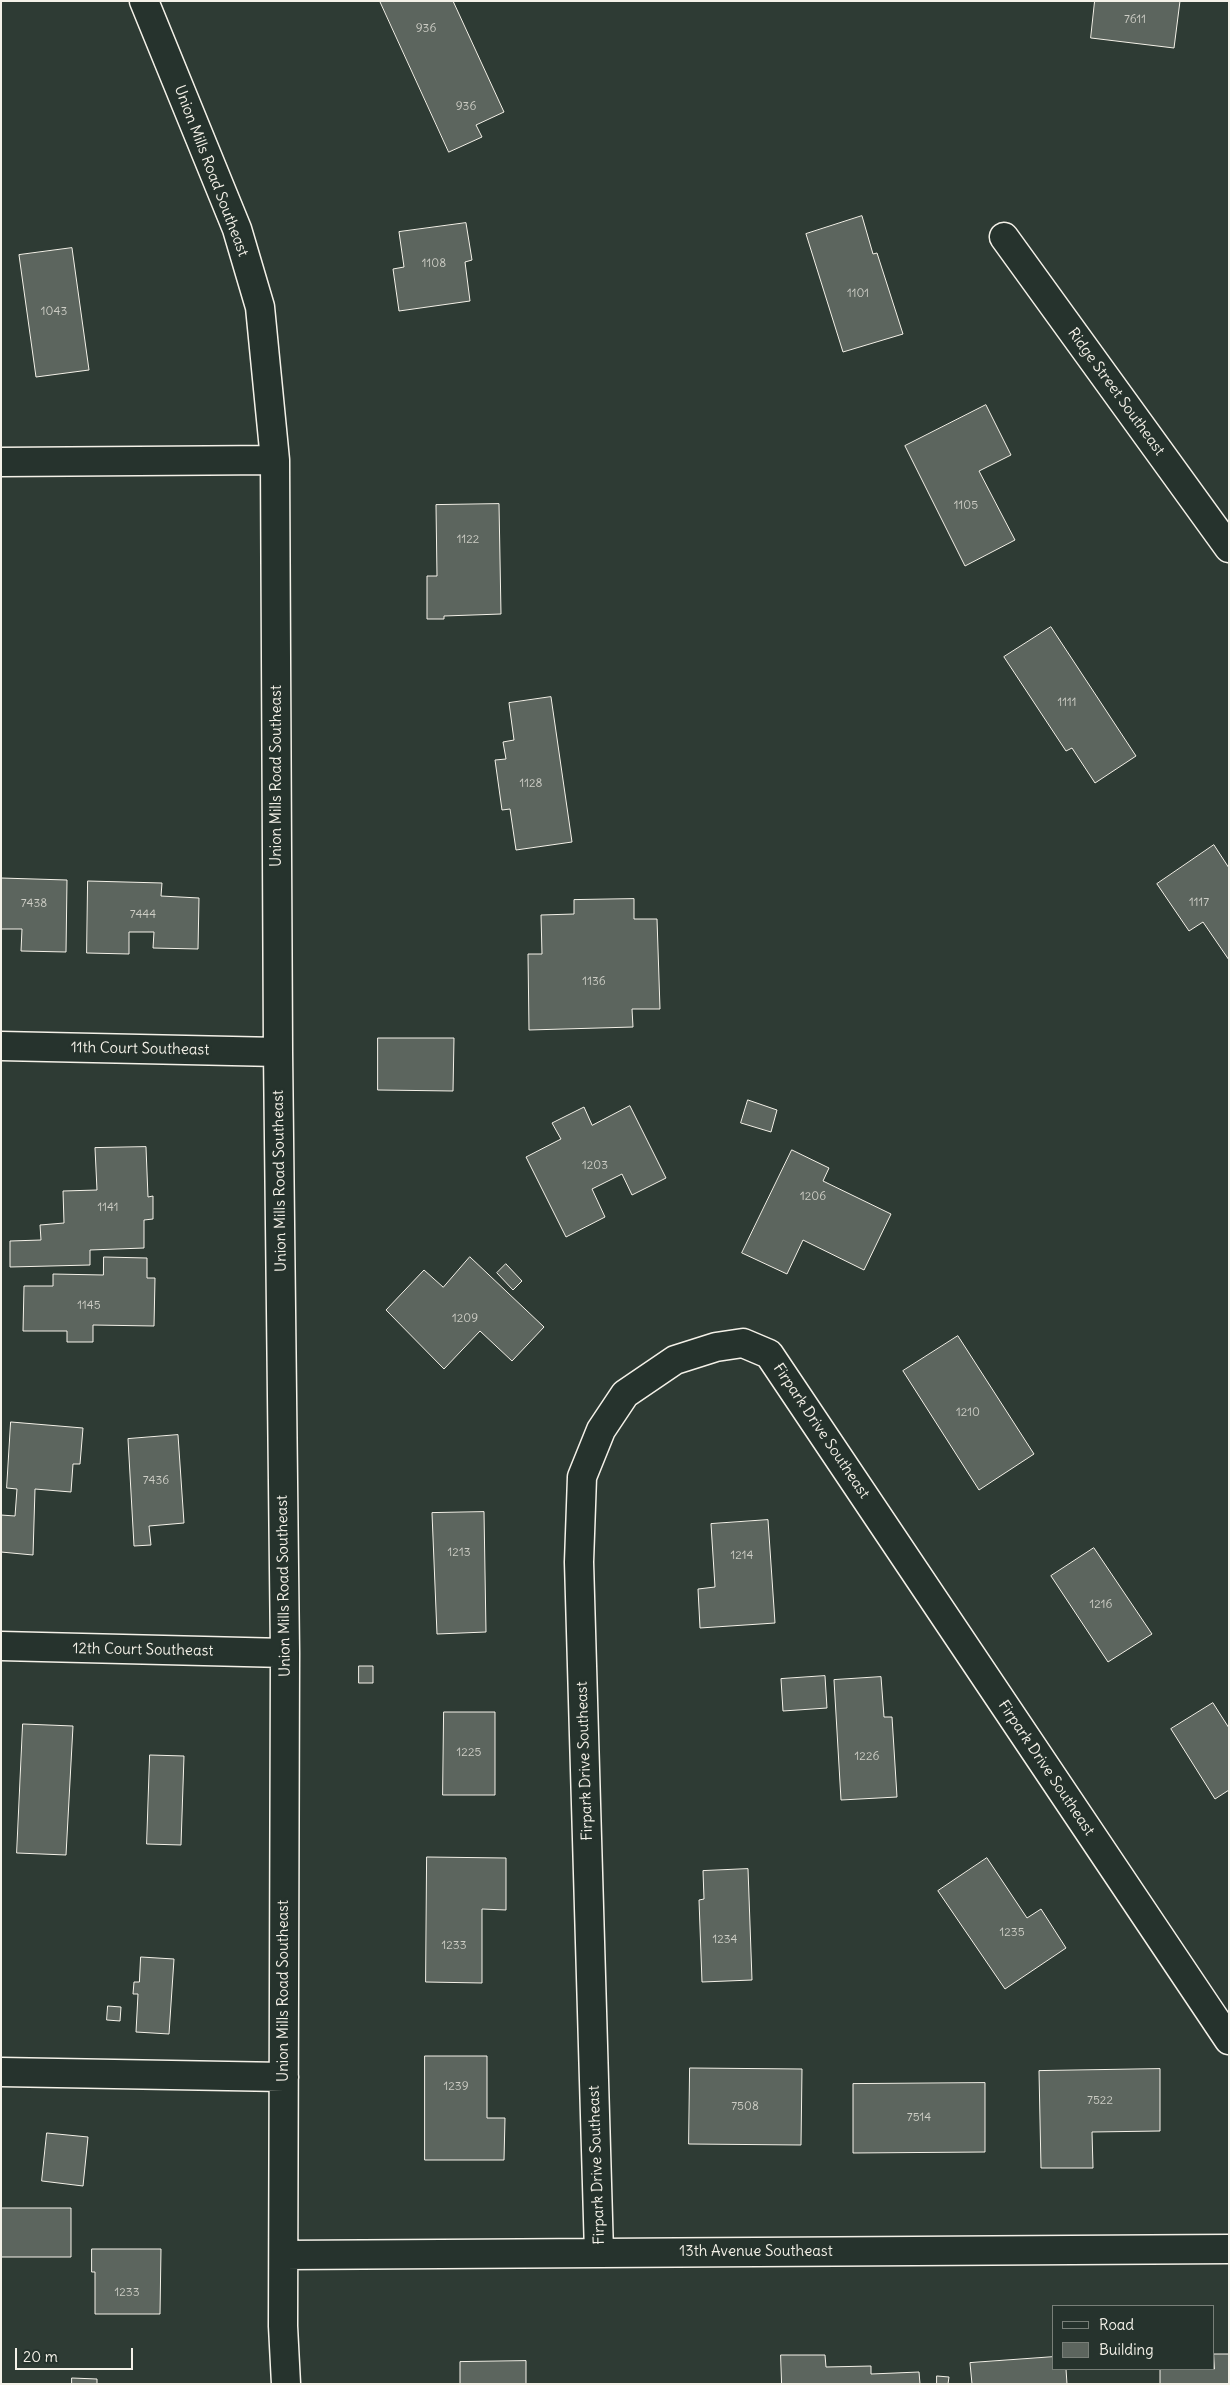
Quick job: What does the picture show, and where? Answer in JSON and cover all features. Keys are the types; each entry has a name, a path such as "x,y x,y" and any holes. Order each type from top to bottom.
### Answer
{"street":[{"name":"Union Mills Road Southeast","path":"144,1 237,230 260,307 275,460 278,1052 285,1653 284,2255 286,2384"},
{"name":"Ridge Street Southeast","path":"1004,237 1229,548"},
{"path":"1,462 275,460"},
{"name":"11th Court Southeast","path":"1,1046 278,1052"},
{"name":"Firpark Drive Southeast","path":"599,2253 579,1562 582,1477 601,1430 625,1394 675,1360 716,1347 743,1343 769,1354 1229,2040"},
{"name":"12th Court Southeast","path":"1,1646 285,1653"},
{"path":"1,2072 284,2077"},
{"name":"13th Avenue Southeast","path":"284,2255 1229,2249"}],"building":[{"path":"380,1 453,1 504,112 476,125 482,137 449,152"},
{"path":"1095,1 1180,1 1174,48 1091,38"},
{"path":"862,216 873,254 877,253 903,334 843,352 806,234"},
{"path":"466,223 472,260 465,262 470,301 399,311 393,269 404,267 399,232"},
{"path":"72,248 89,370 36,377 19,255"},
{"path":"986,405 1011,455 979,471 1015,540 965,566 905,446"},
{"path":"499,504 501,614 444,616 444,619 427,619 427,576 437,576 436,505"},
{"path":"1051,627 1136,756 1095,783 1072,748 1066,751 1004,657"},
{"path":"551,697 572,842 516,850 510,809 502,810 495,760 506,759 503,742 514,740 509,703"},
{"path":"1214,845 1229,868 1229,960 1203,922 1189,931 1157,884"},
{"path":"1,878 67,880 66,952 21,951 22,929 1,929"},
{"path":"88,881 162,883 161,896 199,898 198,949 153,948 154,932 129,932 129,954 87,953"},
{"path":"634,899 634,919 657,919 660,1009 632,1009 633,1027 529,1030 528,954 542,954 541,915 574,914 574,900"},
{"path":"378,1038 454,1038 453,1091 378,1090"},
{"path":"748,1100 777,1110 771,1132 741,1123"},
{"path":"630,1106 666,1178 632,1195 622,1174 592,1189 605,1217 566,1237 526,1157 561,1139 552,1123 584,1107 592,1125"},
{"path":"146,1147 148,1197 153,1196 153,1219 144,1220 144,1248 90,1250 90,1265 10,1267 10,1241 41,1240 40,1225 64,1223 63,1191 97,1190 95,1148"},
{"path":"792,1150 829,1168 823,1181 891,1214 864,1270 803,1240 787,1274 742,1253"},
{"path":"104,1257 147,1258 147,1278 155,1278 154,1326 93,1325 93,1342 67,1342 67,1331 23,1331 24,1286 53,1286 53,1274 103,1275"},
{"path":"470,1257 544,1327 512,1361 480,1331 444,1369 386,1310 424,1270 443,1287"},
{"path":"506,1264 522,1281 513,1290 497,1273"},
{"path":"958,1336 1034,1454 979,1490 903,1371"},
{"path":"11,1422 83,1428 80,1464 73,1464 71,1492 35,1489 33,1555 1,1552 1,1515 15,1516 17,1489 7,1488"},
{"path":"178,1435 184,1523 149,1526 151,1545 134,1546 128,1439"},
{"path":"484,1512 486,1632 437,1634 432,1513"},
{"path":"768,1520 775,1623 700,1628 698,1589 715,1587 711,1524"},
{"path":"1094,1548 1152,1634 1108,1662 1051,1576"},
{"path":"359,1666 373,1666 373,1683 359,1683"},
{"path":"825,1676 827,1708 783,1711 781,1679"},
{"path":"881,1677 884,1717 892,1717 897,1797 841,1800 834,1680"},
{"path":"1213,1703 1229,1728 1229,1790 1215,1799 1171,1729"},
{"path":"444,1712 495,1712 495,1795 443,1795"},
{"path":"23,1724 73,1726 66,1855 17,1853"},
{"path":"150,1755 184,1756 181,1845 147,1844"},
{"path":"427,1857 506,1858 506,1910 482,1909 482,1983 426,1982"},
{"path":"987,1858 1027,1918 1041,1909 1066,1948 1005,1989 938,1891"},
{"path":"748,1869 752,1980 702,1982 699,1900 704,1899 703,1871"},
{"path":"141,1957 174,1959 169,2034 136,2032 138,1994 133,1994 134,1982 139,1982"},
{"path":"108,2006 121,2007 120,2021 107,2020"},
{"path":"425,2056 487,2056 487,2118 505,2118 504,2160 425,2160"},
{"path":"690,2068 802,2069 801,2145 689,2144"},
{"path":"1160,2069 1160,2131 1092,2132 1093,2168 1041,2168 1039,2071"},
{"path":"985,2083 985,2152 853,2153 853,2084"},
{"path":"47,2133 88,2137 83,2186 42,2181"},
{"path":"1,2208 71,2208 71,2257 1,2257"},
{"path":"92,2249 161,2249 160,2314 95,2314 95,2272 92,2272"},
{"path":"1215,2354 1229,2354 1229,2384 1160,2384 1160,2370 1215,2370"},
{"path":"781,2355 825,2355 826,2367 871,2366 871,2374 919,2372 920,2384 782,2384"},
{"path":"1052,2357 1052,2370 1066,2370 1067,2384 972,2384 970,2363"},
{"path":"526,2361 526,2384 460,2384 460,2362"},
{"path":"937,2376 949,2377 948,2384 937,2384"},
{"path":"72,2378 97,2379 97,2384 72,2384"}]}
